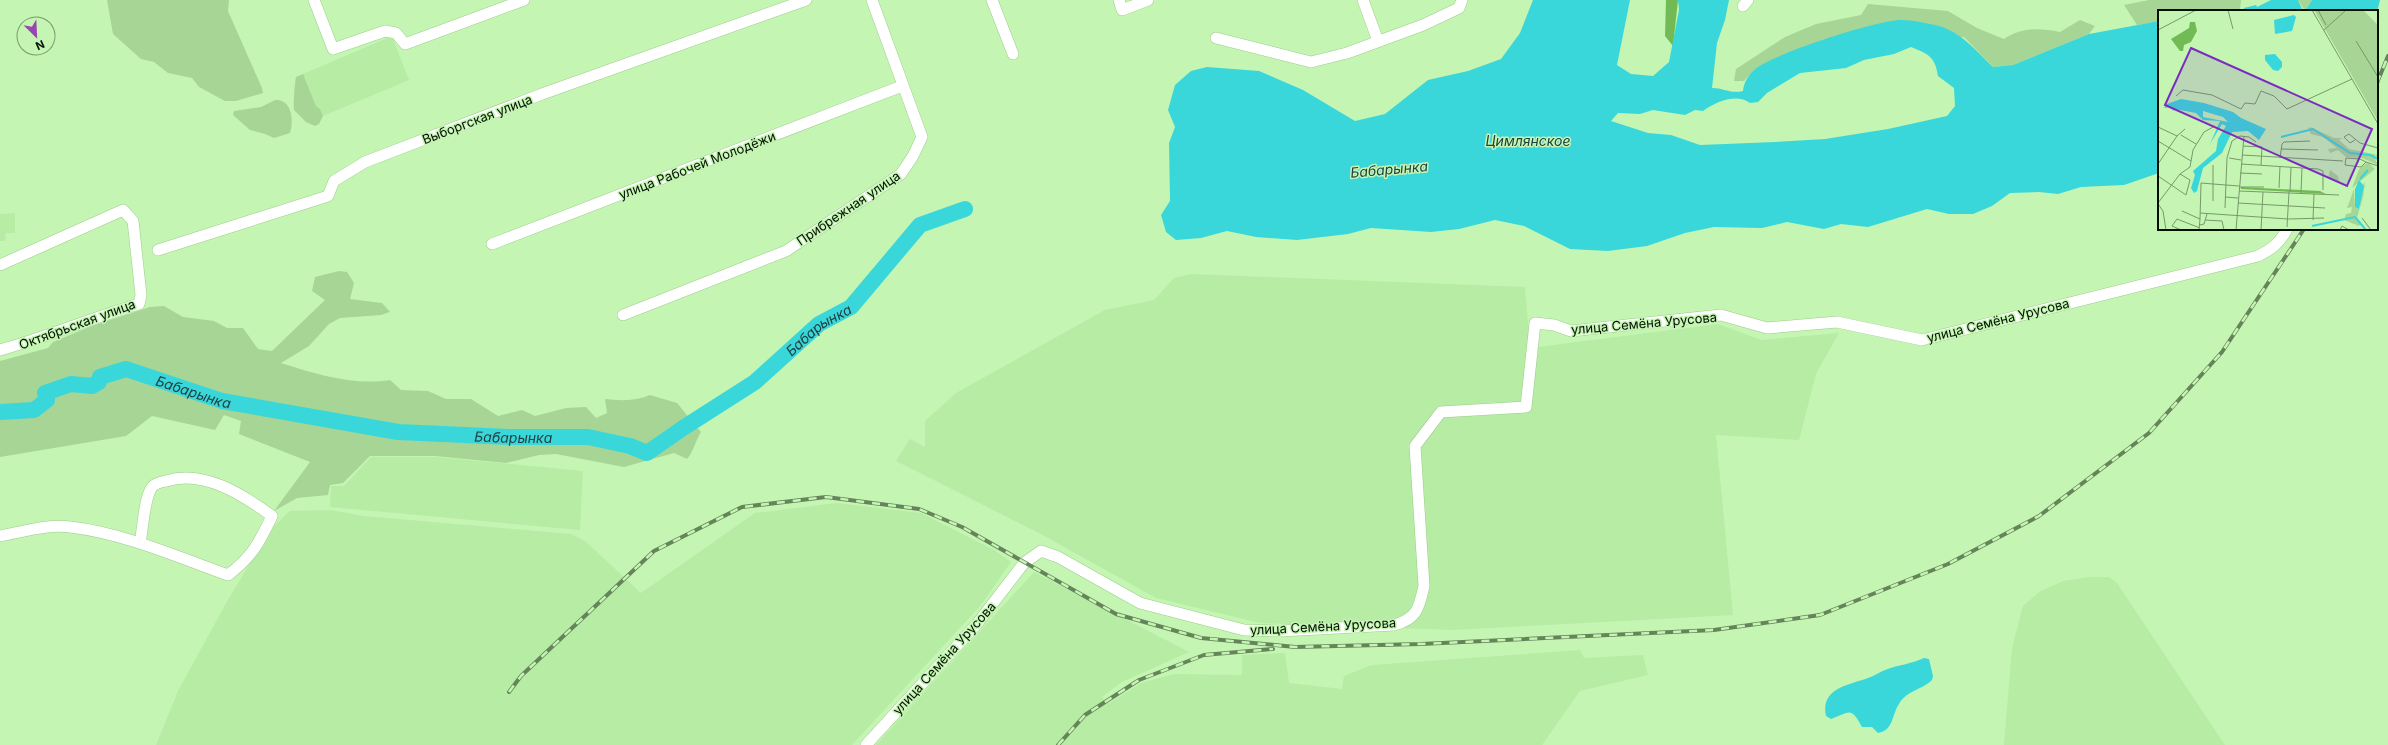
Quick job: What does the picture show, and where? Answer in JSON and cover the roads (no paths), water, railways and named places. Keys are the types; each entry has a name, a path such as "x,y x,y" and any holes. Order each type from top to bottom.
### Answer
{"street":[{"path":"314,0 333,50 385,31 396,33 405,44 524,0"},
{"name":"Выборгская улица","path":"158,250 328,196 334,181 365,162 542,94 806,0"},
{"name":"Прибрежная улица","path":"623,315 786,251 901,174 913,156 922,137 902,86 872,0"},
{"path":"992,0 1013,54"},
{"path":"1121,5 1148,0"},
{"path":"1363,0 1378,41"},
{"path":"1216,38 1311,62 1347,53 1460,8 1462,0"},
{"name":"улица Рабочей Молодёжи","path":"492,244 902,86"},
{"name":"Октябрьская улица","path":"0,265 123,210 133,221 141,295 139,304 84,321 41,339 0,350"},
{"name":"улица Семёна Урусова","path":"866,745 977,624 1024,563 1041,551 1058,557 1140,603 1244,630 1280,631 1394,625 1408,621 1419,606 1424,586 1415,446 1441,412 1526,407 1535,323 1554,325 1571,331 1721,315 1767,328 1836,322 1922,340 2258,256 2272,249 2282,240 2287,230"},
{"path":"0,536 46,528 69,527 140,543 228,575 245,562 262,538 272,516 245,496 214,483 184,478 153,485 148,492 140,543"}],"water":[{"name":"Цимлянское","path":"1533,0 1630,0 1617,65 1631,74 1653,76 1669,62 1679,10 1678,0 1729,0 1725,20 1717,43 1712,88 1738,92 1743,91 1747,79 1754,70 1764,63 1781,55 1825,39 1889,21 1910,20 1944,28 1960,36 1993,67 2013,65 2089,34 2158,21 2158,173 2124,185 2081,187 2058,194 2039,192 2010,193 1992,206 1973,214 1949,214 1927,209 1868,227 1841,224 1824,229 1787,222 1762,228 1714,227 1685,233 1647,246 1608,251 1570,249 1524,226 1495,220 1459,229 1431,232 1371,228 1348,234 1297,240 1256,237 1227,231 1201,238 1176,240 1166,232 1161,215 1170,201 1169,143 1175,127 1168,110 1175,85 1191,71 1207,67 1259,71 1303,90 1355,121 1385,114 1428,80 1468,71 1501,59 1520,33","holes":["1911,47 1926,54 1933,60 1938,76 1954,88 1955,106 1947,116 1888,129 1825,139 1700,145 1671,135 1648,133 1611,121 1618,113 1640,114 1653,110 1685,115 1695,110 1703,111 1726,100 1739,99 1750,103 1758,102 1767,93 1800,73 1846,68 1864,60 1894,54"]},
{"path":"2271,0 2298,0 2303,10 2244,10 2244,8 2256,5 2257,7"},
{"path":"2312,0 2380,0 2378,10 2306,10"},
{"path":"1924,658 1929,659 1933,676 1932,680 1902,699 1896,709 1890,726 1887,729 1878,733 1872,727 1862,727 1855,716 1850,712 1831,719 1826,716 1825,707 1827,699 1838,689 1885,670"}],"waterway":[{"name":"Бабарынка","path":"0,412 34,410 47,400 45,393 71,384 92,386 99,382 100,377 126,369 222,401 398,432 509,437 588,437 630,446 647,453 755,382 819,324 851,307 920,225 965,209"}],"railway":[{"path":"2378,81 2388,56"},
{"path":"509,692 521,676 654,551 742,507 826,497 919,509 962,527 1116,614 1201,638 1295,647 1421,644 1714,630 1820,615 1948,564 2039,516 2149,433 2222,352 2303,230"},
{"path":"1058,745 1085,715 1139,680 1204,655 1273,649"}]}
